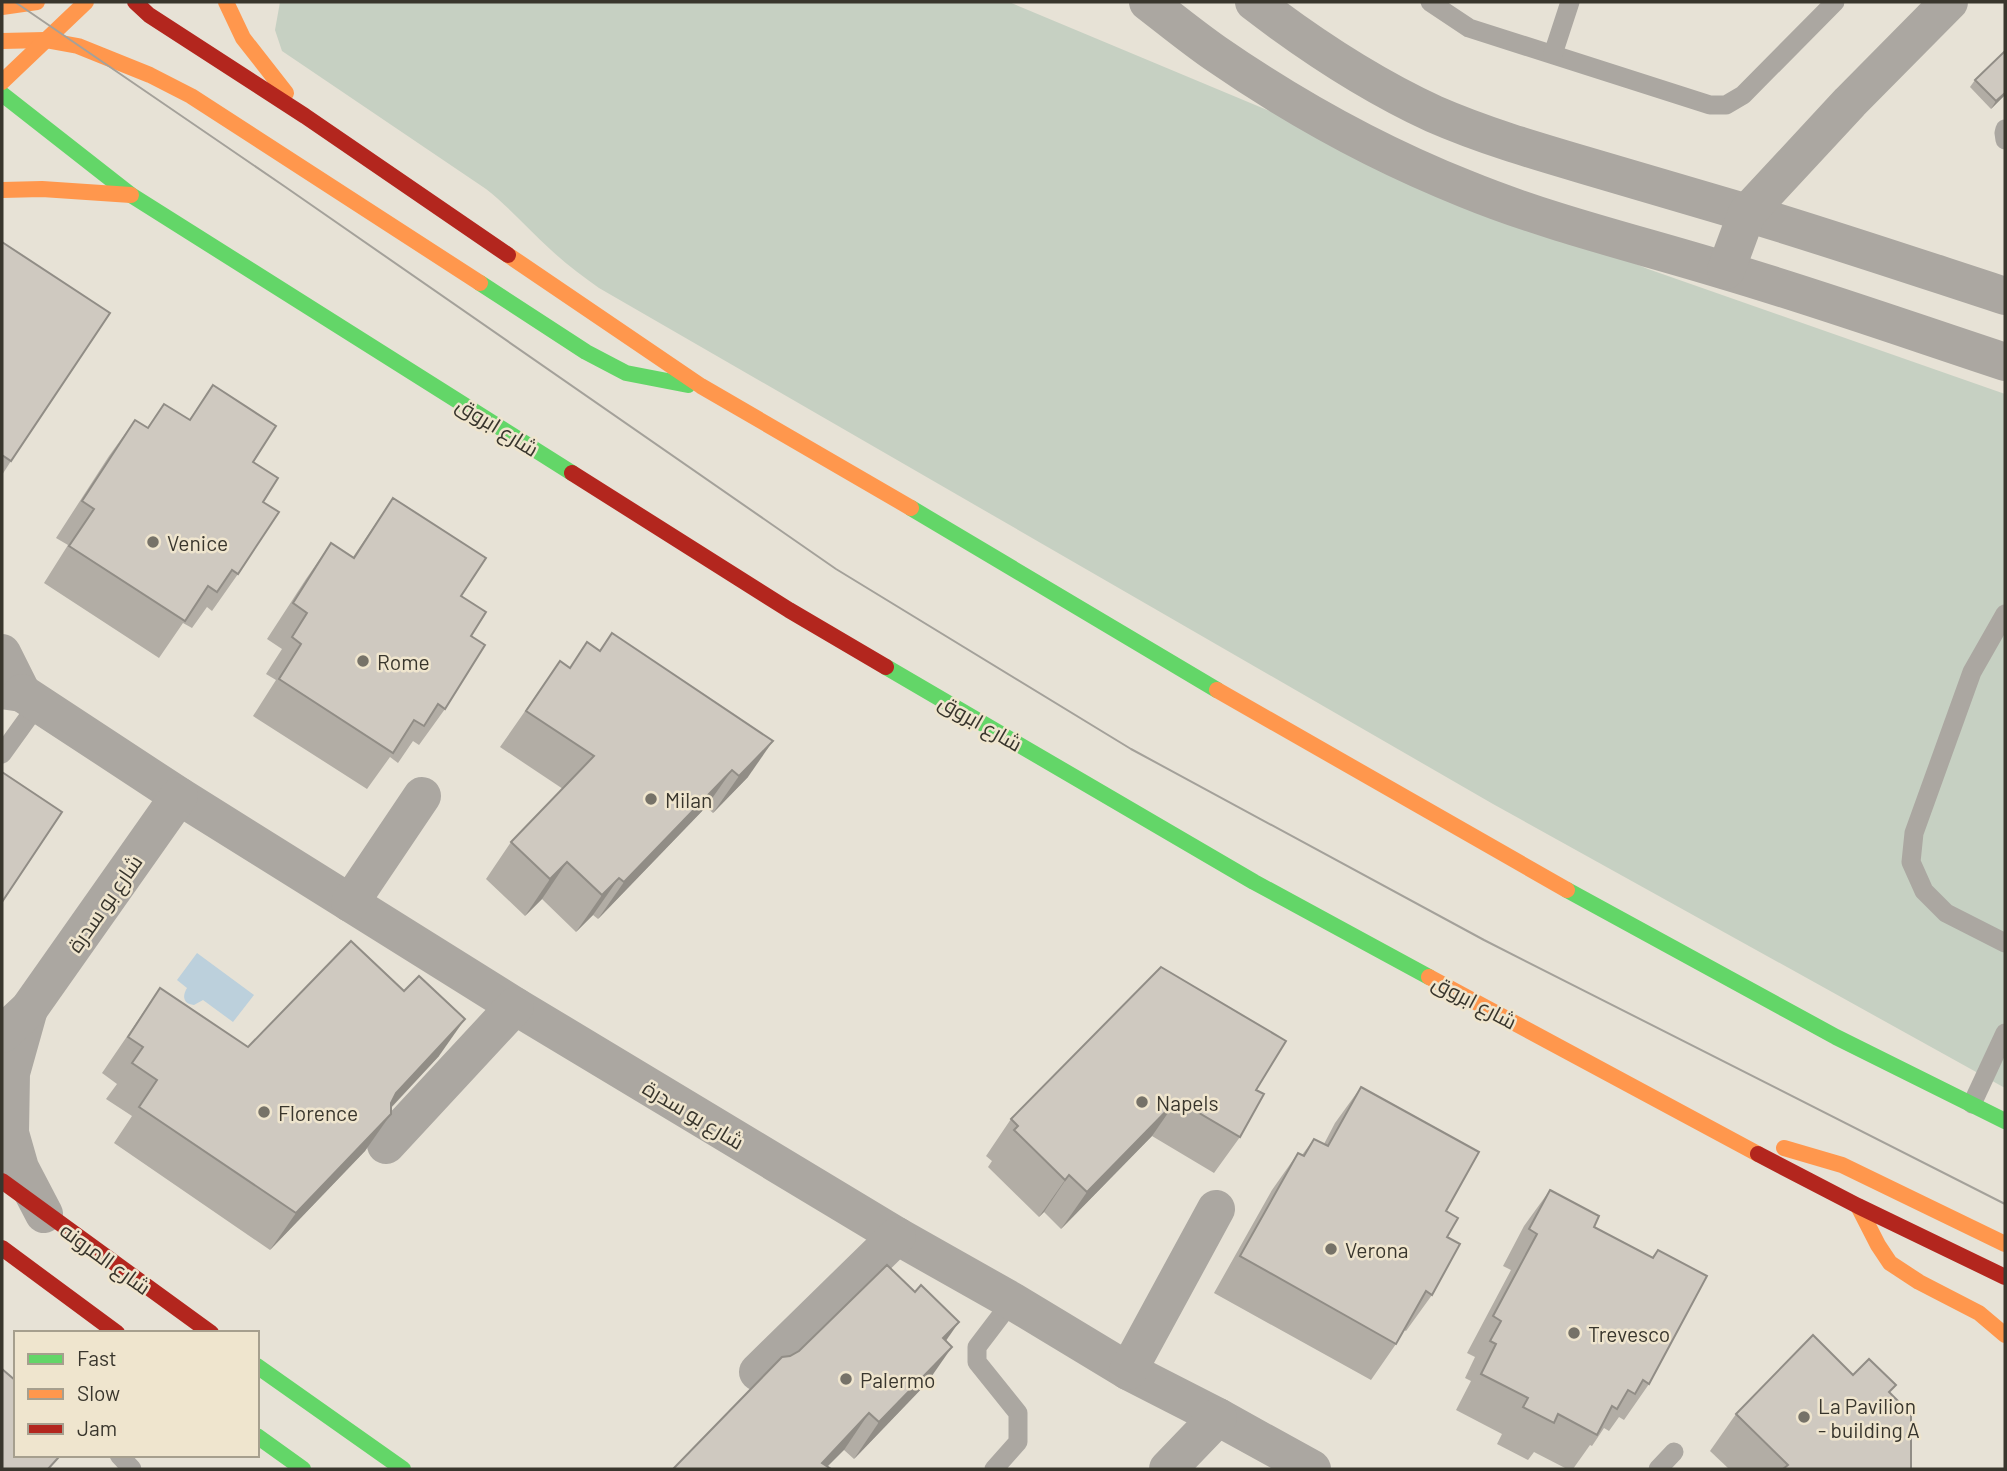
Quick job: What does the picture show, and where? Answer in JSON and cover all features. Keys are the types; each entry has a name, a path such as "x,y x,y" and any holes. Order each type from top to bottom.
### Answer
{"street":[{"path":"2,7 37,2"},
{"path":"2,82 86,2"},
{"path":"135,2 149,15 701,386 851,472 1138,645 1517,863 1836,1037 2005,1121"},
{"path":"226,2 243,37 304,117"},
{"path":"1148,2 1214,53 1284,97 1346,133 1466,190 2005,362"},
{"path":"1254,2 1340,64 1434,114 1483,134 1747,213 2005,296"},
{"path":"1726,271 1747,213 1850,102 1949,2"},
{"path":"2,41 46,40 78,46 150,75 191,96 586,352 626,373 671,383 701,386"},
{"name":"شارع ابروق","path":"2,94 131,195 789,610 1254,882 1858,1206 2005,1277"},
{"path":"2,190 42,189 131,195"},
{"path":"2,653 20,696"},
{"name":"شارع بو سدرة","path":"20,696 515,1006 897,1236 1128,1371 1312,1469"},
{"name":"شارع بو سدرة","path":"44,1214 20,1168 10,1133 15,1021 179,796"},
{"path":"350,902 422,796"},
{"path":"386,1144 515,1006"},
{"path":"1727,1137 1794,1150 1842,1166 2005,1244"},
{"name":"شارع المرونه","path":"2,1181 208,1331"},
{"path":"1858,1206 1888,1262 1977,1311 2005,1335"},
{"path":"1128,1371 1216,1209"},
{"path":"758,1372 897,1236"},
{"path":"2,1248 114,1331"},
{"path":"259,1367 403,1469"},
{"path":"1168,1469 1218,1417"},
{"path":"259,1437 303,1469"},
{"path":"259,1445 264,1469"}],"lane":[{"path":"1430,2 1469,28 1710,105 1726,106 1743,95 1835,2"},
{"path":"1553,54 1570,2"},
{"path":"2005,129 2005,140"},
{"path":"2005,614 1972,672 1914,833 1911,862 1924,891 1946,913 2005,943"},
{"path":"2,754 20,696"},
{"path":"1972,1104 2005,1033"},
{"path":"994,1469 1018,1441 1018,1413 977,1362 977,1347 1012,1301"},
{"path":"1658,1469 1674,1452"}],"green space":[{"path":"280,2 1009,2 1648,269 2005,394 2005,1088 1493,804 599,288 574,270 486,189 282,51 275,30"}],"water":[{"path":"197,953 254,995 233,1022 203,1000 194,1005 184,999 187,988 177,980"}],"building":[{"path":"2005,51 2005,93 1996,101 1975,80"},
{"path":"2,242 110,313 11,461 2,455"},
{"name":"Venice","path":"213,385 276,426 253,462 278,478 263,502 279,512 238,574 232,570 217,592 208,586 185,621 69,546 94,509 82,501 135,420 148,428 164,404 190,420"},
{"name":"Rome","path":"393,498 486,558 461,596 486,612 471,636 485,645 445,709 438,704 424,726 414,720 393,753 279,679 301,644 292,637 307,613 293,603 331,543 354,558"},
{"name":"Milan","path":"612,633 773,741 739,776 732,770 624,882 619,878 602,895 567,862 550,879 511,842 594,756 526,711 560,661 570,668 587,642 600,651"},
{"path":"2,772 62,812 2,902"},
{"name":"Florence","path":"351,941 404,991 419,976 465,1019 396,1093 391,1103 391,1114 296,1213 139,1107 157,1080 132,1063 143,1047 128,1037 160,988 248,1047"},
{"name":"Napels","path":"1161,967 1286,1041 1256,1090 1264,1094 1240,1137 1177,1100 1087,1192 1069,1175 1065,1180 1014,1130 1018,1126 1011,1119"},
{"name":"Verona","path":"1361,1087 1479,1152 1446,1211 1458,1218 1447,1237 1460,1244 1432,1295 1426,1291 1396,1344 1240,1256 1298,1153 1304,1156 1314,1139 1328,1146"},
{"name":"Trevesco","path":"1550,1190 1599,1216 1594,1227 1653,1258 1658,1250 1707,1276 1649,1384 1643,1380 1635,1394 1628,1390 1617,1409 1612,1406 1597,1435 1558,1414 1554,1423 1523,1407 1528,1398 1481,1374 1496,1344 1490,1341 1501,1321 1493,1316 1537,1234 1529,1229"},
{"name":"Palermo","path":"887,1265 915,1292 921,1285 959,1322 943,1338 952,1347 879,1422 869,1413 822,1463 831,1469 673,1469 782,1357 799,1351"},
{"path":"1813,1335 1853,1375 1869,1359 1896,1385 1889,1392 1911,1414 1911,1469 1783,1469 1788,1465 1736,1414"},
{"path":"2,1369 14,1379 14,1457 58,1458 48,1469 2,1469"}],"tram line":[{"path":"15,2 836,569 1131,749 1484,940 2005,1204"}],"traffic: fast":[{"path":"2,94 131,195 572,473"},
{"path":"480,283 586,352 626,373 688,385"},
{"path":"911,508 1217,690"},
{"path":"886,667 1254,882 1429,977"},
{"path":"1567,890 1836,1037 2005,1121"},
{"path":"259,1367 403,1469"},
{"path":"259,1437 303,1469"}],"traffic: slow":[{"path":"2,7 37,2"},
{"path":"2,82 86,2"},
{"path":"226,2 243,38 286,93"},
{"path":"2,41 45,40 78,46 150,75 191,96 480,283"},
{"path":"2,190 42,189 131,195"},
{"path":"508,255 701,386 911,508"},
{"path":"1217,690 1567,890"},
{"path":"1429,977 1758,1154"},
{"path":"1784,1148 1842,1165 2005,1244"},
{"path":"1858,1206 1890,1263 1919,1282 1979,1313 2005,1335"}],"traffic: jam":[{"path":"135,2 149,15 305,116 508,255"},
{"path":"572,473 789,610 886,667"},
{"path":"1758,1154 2005,1277"},
{"path":"2,1181 208,1331"},
{"path":"2,1248 114,1331"}],"place":[{"name":"Venice","path":"153,542"},
{"name":"Rome","path":"363,661"},
{"name":"Milan","path":"651,799"},
{"name":"Napels","path":"1142,1102"},
{"name":"Florence","path":"264,1112"},
{"name":"Verona","path":"1331,1249"},
{"name":"Trevesco","path":"1574,1333"},
{"name":"Palermo","path":"846,1379"},
{"name":"La Pavilion - building A","path":"1804,1417"}]}
